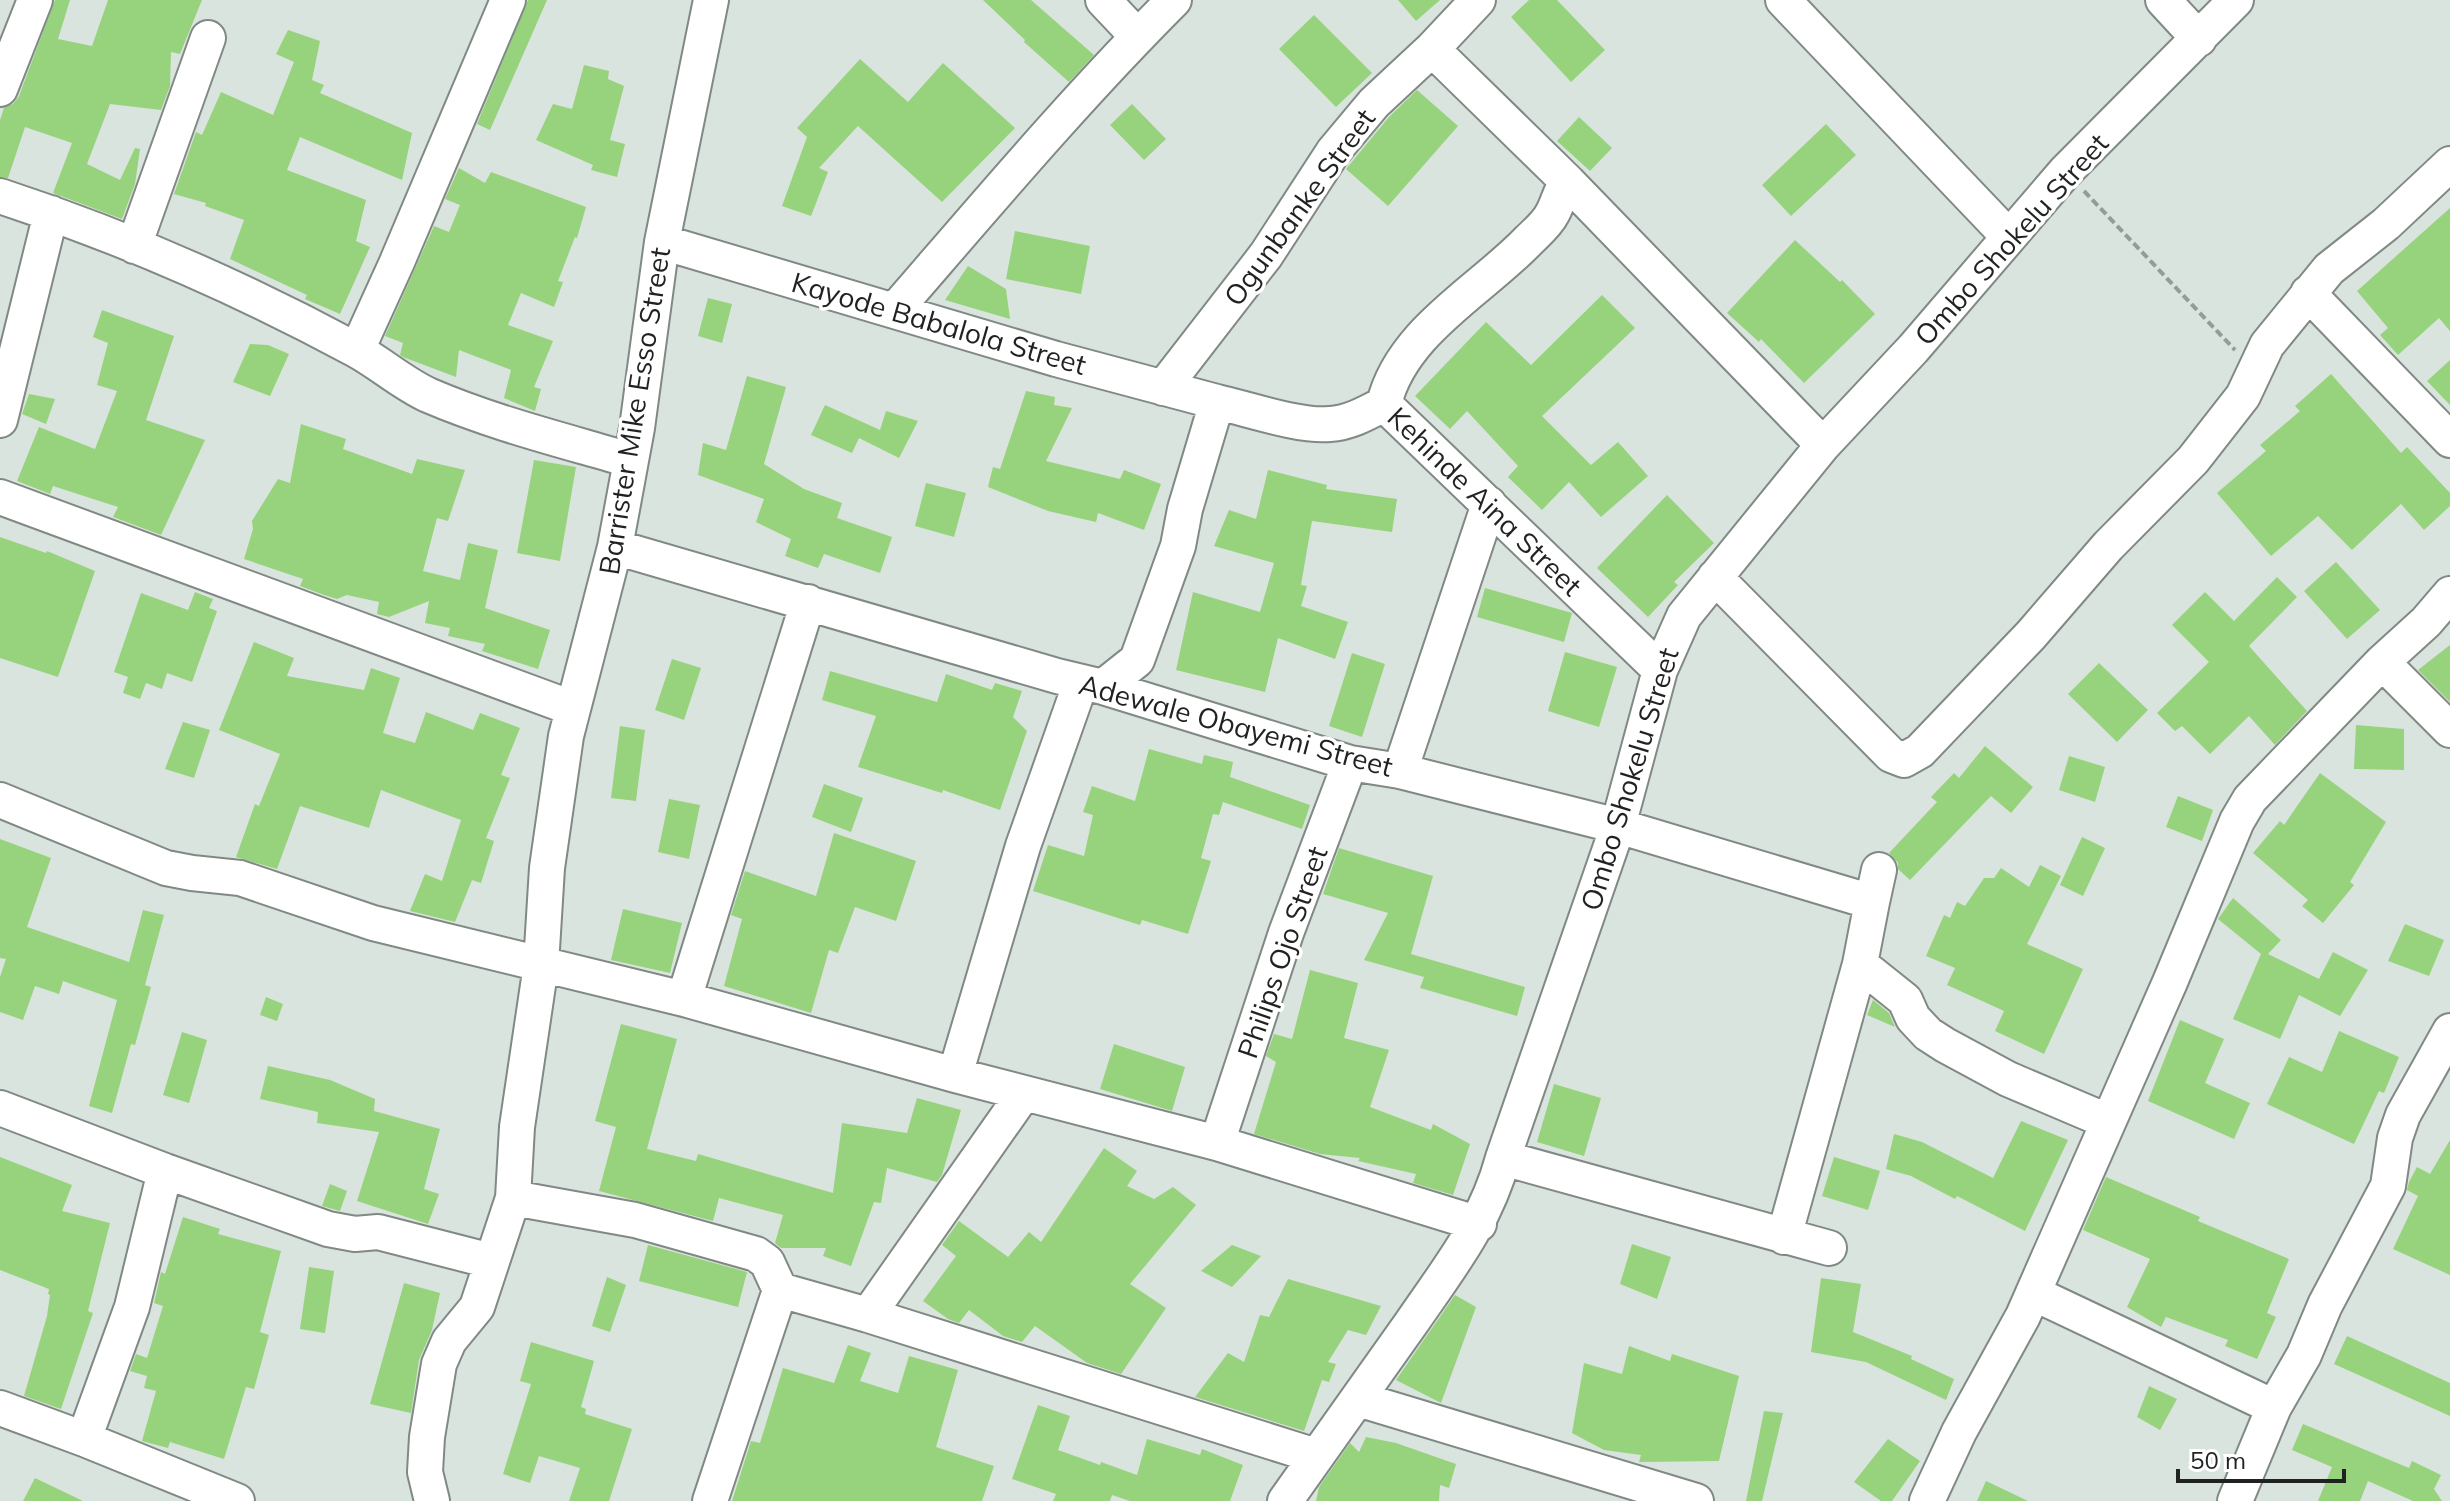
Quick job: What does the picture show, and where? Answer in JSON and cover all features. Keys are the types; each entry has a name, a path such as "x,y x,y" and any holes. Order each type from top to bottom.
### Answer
{"street":[{"path":"0,89 35,0"},
{"path":"357,350 508,0"},
{"name":"Barrister Mike Esso Street","path":"432,1501 425,1472 427,1437 439,1364 449,1341 477,1307 513,1198 517,1127 541,965 547,868 572,708 615,547 637,428 662,242 711,0"},
{"path":"1103,0 1138,37"},
{"path":"895,310 1174,0"},
{"name":"Ogunbanke Street","path":"1163,388 1266,255 1333,152 1374,103 1432,49 1478,0"},
{"path":"1783,0 2008,236"},
{"path":"2163,0 2199,39"},
{"name":"Ombo Shokelu Street","path":"1285,1501 1479,1224 1495,1191 1503,1158 1618,826 1660,670 1684,616 1823,445 1913,349 2065,172 2236,0"},
{"path":"134,246 208,38"},
{"path":"1432,49 1568,182 1823,445"},
{"path":"1715,577 1891,755 1904,760 1920,751 1941,731 2031,635 2108,546 2193,460 2243,396 2267,345 2329,269 2386,224 2450,164"},
{"name":"Kehinde Aina Street","path":"1568,182 1559,193 1552,215 1542,226 1495,273 1454,304 1402,362 1388,387 1384,404 1660,670"},
{"path":"0,196 51,213 218,281 357,350 425,394 501,423 630,460"},
{"path":"0,420 51,213"},
{"name":"Kayode Babalola Street","path":"662,242 1163,388 1306,422 1329,424 1367,414 1384,404"},
{"path":"2308,293 2450,440"},
{"path":"955,1075 1023,846 1092,684 1137,660 1178,546 1185,509 1217,402"},
{"path":"0,497 572,708"},
{"path":"1400,771 1489,504"},
{"name":"Adewale Obayemi Street","path":"615,547 1161,704 1350,763 1400,771 1876,886 1860,964"},
{"path":"1927,1501 1959,1432 2023,1316 2231,835 2250,799 2450,594"},
{"path":"684,999 808,602"},
{"path":"1137,660 1161,704"},
{"path":"2382,662 2450,730"},
{"name":"Philips Ojo Street","path":"1217,1143 1286,933 1350,763"},
{"path":"0,800 166,868 240,878 373,923 684,999 955,1075 1217,1143 1479,1224"},
{"path":"1784,1237 1860,964 1905,1000 1913,1018 1928,1034 1945,1045 2008,1079 2107,1121"},
{"path":"2235,1501 2274,1407 2304,1355 2325,1305 2388,1186 2395,1138 2403,1115 2450,1031"},
{"path":"868,1315 1024,1093"},
{"path":"0,1108 328,1229 355,1234 378,1232 491,1261"},
{"path":"1503,1158 1829,1248"},
{"path":"84,1439 132,1307 165,1171"},
{"path":"513,1198 635,1220 756,1254 767,1262 780,1290 710,1501"},
{"path":"780,1290 1316,1456"},
{"path":"2033,1293 2274,1407"},
{"path":"1358,1399 1696,1501"},
{"path":"0,1408 237,1501"}],"path":[{"path":"2065,172 2254,369"}],"building":[{"path":"55,0 70,0 58,39 92,46 108,0 202,0 180,54 171,52 170,86 161,110 110,104 87,164 120,180 135,148 140,149 135,184 122,219 53,193 72,143 25,127 8,178 0,177 0,120 4,108 13,104 19,96"},
{"path":"528,0 547,0 490,130 477,124"},
{"path":"983,0 1031,0 1094,55 1069,82"},
{"path":"1398,0 1440,0 1416,21"},
{"path":"1529,0 1557,0 1605,50 1571,82 1511,17"},
{"path":"1314,15 1372,73 1336,107 1279,49"},
{"path":"288,30 320,41 312,80 324,85 320,93 412,133 402,180 300,137 287,170 366,200 356,241 370,247 340,314 230,259 244,220 205,206 206,203 174,194 196,132 202,135 221,92 273,115 294,62 276,54"},
{"path":"860,59 908,102 943,63 1015,128 942,202 858,126 819,168 828,172 811,216 782,206 807,137 797,128"},
{"path":"584,65 609,71 608,79 624,86 610,140 625,144 617,177 591,170 593,165 536,140 553,104 572,109"},
{"path":"1417,90 1458,126 1388,206 1346,169 1389,117"},
{"path":"1132,104 1166,139 1144,160 1110,125"},
{"path":"1579,117 1612,148 1590,171 1557,141"},
{"path":"1826,124 1856,155 1791,216 1762,185"},
{"path":"459,168 485,183 491,172 586,207 577,238 558,281 563,282 554,307 521,293 508,325 553,341 534,387 541,389 535,411 504,398 511,370 459,350 456,377 403,357 400,355 403,343 385,336 434,226 449,232 460,205 445,199"},
{"path":"2450,208 2450,331 2439,318 2398,355 2380,335 2388,328 2357,291"},
{"path":"1015,231 1090,246 1081,294 1006,279"},
{"path":"1795,240 1840,282 1842,280 1875,314 1804,383 1761,339 1759,342 1727,313"},
{"path":"968,266 1006,289 1010,319 945,300"},
{"path":"1602,295 1635,328 1542,416 1591,465 1618,442 1648,476 1601,517 1569,482 1542,510 1508,477 1518,466 1467,411 1450,429 1415,396 1486,322 1531,365"},
{"path":"708,298 732,304 722,343 698,336"},
{"path":"102,310 174,336 146,420 205,440 161,535 113,517 118,507 53,486 50,494 17,481 39,427 95,449 117,391 97,385 108,343 93,337"},
{"path":"250,344 268,345 289,354 270,396 233,382"},
{"path":"2450,360 2450,405 2427,381"},
{"path":"2331,374 2401,453 2407,447 2450,493 2450,506 2424,530 2401,504 2352,550 2318,516 2271,556 2217,493 2266,451 2260,445 2300,411 2295,406"},
{"path":"747,376 786,387 764,464 804,489 842,503 837,518 892,537 880,573 824,554 818,568 785,556 791,539 756,522 764,499 698,475 703,443 726,450"},
{"path":"1026,391 1055,397 1054,405 1072,408 1046,461 1120,479 1124,470 1161,484 1144,530 1098,513 1096,522 1048,511 988,487 993,467 1000,469"},
{"path":"29,394 55,399 46,424 22,414"},
{"path":"825,405 880,430 886,411 918,421 899,458 859,438 852,453 811,435"},
{"path":"301,424 346,439 343,449 412,474 417,459 465,470 448,521 437,518 423,571 460,580 468,543 498,550 485,608 550,630 538,669 482,651 485,644 448,636 450,628 425,623 429,601 389,617 377,614 379,602 347,595 337,599 324,595 300,586 303,579 244,559 253,529 252,521 278,479 290,483"},
{"path":"534,460 576,467 560,561 517,553"},
{"path":"1268,470 1327,485 1326,489 1397,499 1392,532 1312,521 1301,585 1307,586 1301,606 1348,622 1335,659 1278,638 1265,692 1176,670 1193,592 1260,612 1274,563 1214,546 1229,510 1256,519"},
{"path":"926,483 966,493 954,537 915,526"},
{"path":"1667,495 1714,543 1674,582 1678,585 1648,617 1597,568"},
{"path":"0,537 47,551 95,571 58,677 0,658"},
{"path":"2336,562 2380,610 2347,639 2304,591"},
{"path":"2277,577 2297,597 2249,646 2307,711 2275,745 2249,716 2210,754 2182,726 2175,731 2157,713 2209,662 2172,625 2205,592 2234,621"},
{"path":"1485,588 1572,613 1564,642 1477,617"},
{"path":"195,592 213,599 209,608 217,611 192,682 167,673 162,689 146,683 140,699 123,693 128,677 114,672 141,593 188,610"},
{"path":"254,642 294,658 287,676 364,690 371,668 400,678 383,733 415,743 426,712 473,730 480,713 520,728 501,775 510,778 486,838 494,841 481,883 472,880 455,922 410,911 425,874 442,881 461,820 381,790 369,828 300,806 277,869 236,857 255,804 259,806 280,754 219,730"},
{"path":"2450,645 2450,702 2418,670"},
{"path":"1565,652 1617,667 1599,727 1548,711"},
{"path":"1352,653 1385,664 1362,737 1329,726"},
{"path":"672,659 701,668 684,720 655,710"},
{"path":"2099,663 2148,710 2117,742 2068,694"},
{"path":"830,671 937,702 946,674 992,690 995,683 1022,691 1013,717 1027,731 1000,810 943,790 942,793 858,767 876,716 822,700"},
{"path":"183,722 210,730 194,778 165,769"},
{"path":"2356,725 2404,729 2404,770 2354,769"},
{"path":"620,726 645,730 636,801 611,798"},
{"path":"1985,746 2033,787 2011,813 1991,796 1910,880 1898,869 1898,863 1889,853 1937,802 1931,797 1954,773 1959,778"},
{"path":"1149,749 1202,764 1204,755 1233,762 1230,777 1310,805 1302,829 1223,802 1219,815 1213,814 1201,858 1211,861 1188,934 1142,920 1140,925 1033,891 1048,845 1084,856 1093,815 1083,812 1092,786 1135,801"},
{"path":"2069,756 2105,767 2095,802 2059,790"},
{"path":"2320,773 2386,822 2350,882 2354,885 2323,923 2302,906 2308,900 2253,853 2280,821 2284,825"},
{"path":"824,784 863,798 851,832 812,817"},
{"path":"2178,796 2213,810 2202,841 2166,827"},
{"path":"669,799 700,805 689,859 658,852"},
{"path":"834,833 916,861 896,921 855,907 838,953 829,950 811,1013 724,986 742,919 731,915 745,871 816,896"},
{"path":"2082,837 2105,848 2083,896 2060,885"},
{"path":"0,839 51,858 27,927 129,962 143,910 164,915 145,985 151,987 112,1113 89,1106 117,1000 63,981 59,994 35,986 23,1020 0,1012 0,977 6,959 0,958"},
{"path":"1339,848 1433,876 1411,954 1525,987 1517,1016 1420,988 1424,977 1364,960 1388,913 1323,894"},
{"path":"2040,865 2061,876 2027,944 2083,969 2044,1054 1995,1031 2004,1011 1947,985 1955,968 1926,956 1944,915 1950,918 1957,902 1965,906 1984,878 1994,878 2001,868 2029,887"},
{"path":"2233,898 2281,940 2268,954 2319,979 2333,952 2368,970 2340,1016 2299,995 2280,1039 2233,1019 2261,954 2218,919"},
{"path":"623,909 682,923 670,973 611,960"},
{"path":"2405,924 2444,940 2429,976 2388,961"},
{"path":"1310,970 1358,983 1344,1038 1389,1050 1370,1107 1431,1130 1433,1124 1470,1144 1453,1195 1413,1183 1416,1174 1358,1161 1360,1158 1320,1154 1254,1134 1276,1062 1266,1056 1274,1034 1292,1039"},
{"path":"266,997 283,1004 277,1021 260,1015"},
{"path":"1873,1000 1889,1013 1895,1027 1867,1015"},
{"path":"2180,1020 2224,1039 2205,1083 2250,1103 2234,1139 2148,1101"},
{"path":"621,1024 677,1039 647,1149 696,1161 698,1154 833,1193 842,1123 907,1133 917,1098 961,1110 942,1175 937,1182 887,1168 881,1203 874,1202 851,1266 823,1256 826,1248 781,1248 775,1243 783,1215 719,1198 713,1221 599,1191 616,1127 595,1121"},
{"path":"2339,1031 2399,1057 2384,1093 2379,1091 2354,1144 2267,1104 2289,1057 2322,1072"},
{"path":"182,1032 207,1040 189,1103 163,1095"},
{"path":"1114,1044 1185,1067 1172,1111 1100,1089"},
{"path":"268,1066 330,1080 375,1099 374,1111 440,1129 424,1189 439,1194 428,1224 357,1201 379,1132 317,1123 318,1112 260,1099"},
{"path":"1554,1084 1601,1098 1584,1156 1537,1142"},
{"path":"2021,1121 2068,1140 2025,1231 1957,1196 1955,1199 1911,1176 1886,1169 1894,1134 1922,1142 1993,1178"},
{"path":"2450,1140 2450,1275 2393,1249 2418,1196 2407,1190 2409,1182 2417,1167 2430,1174"},
{"path":"1104,1148 1137,1171 1127,1186 1154,1199 1173,1187 1196,1205 1130,1284 1166,1308 1121,1374 1087,1363 1035,1326 1022,1342 1003,1336 969,1310 959,1323 923,1301 956,1256 942,1245 959,1221 1008,1257 1029,1232 1041,1242"},
{"path":"0,1157 72,1185 62,1211 110,1223 88,1311 93,1313 61,1409 24,1396 50,1295 49,1289 0,1270"},
{"path":"1834,1157 1880,1171 1868,1210 1822,1196"},
{"path":"2106,1177 2200,1217 2198,1221 2289,1259 2267,1313 2276,1317 2257,1359 2225,1346 2228,1340 2166,1317 2161,1327 2127,1307 2150,1259 2083,1230"},
{"path":"330,1184 347,1191 340,1211 322,1206"},
{"path":"183,1217 220,1229 218,1234 281,1251 260,1332 269,1335 254,1389 246,1387 224,1459 170,1442 168,1448 142,1441 156,1391 144,1388 147,1376 130,1371 136,1354 147,1358 163,1306 154,1303 161,1272 165,1274"},
{"path":"1632,1244 1671,1257 1657,1299 1620,1284"},
{"path":"648,1245 747,1272 738,1307 639,1281"},
{"path":"1232,1245 1261,1256 1232,1287 1201,1271"},
{"path":"309,1267 334,1271 325,1333 300,1329"},
{"path":"607,1277 626,1285 610,1332 592,1326"},
{"path":"1821,1278 1861,1284 1853,1332 1912,1356 1911,1359 1954,1379 1946,1400 1866,1362 1811,1352"},
{"path":"1288,1279 1381,1306 1366,1335 1348,1330 1328,1362 1336,1364 1329,1382 1322,1380 1304,1431 1195,1397 1228,1353 1244,1362 1260,1315 1269,1317"},
{"path":"404,1283 440,1293 432,1330 419,1360 411,1413 370,1404"},
{"path":"1455,1295 1476,1307 1441,1403 1396,1380"},
{"path":"2347,1336 2450,1383 2450,1416 2334,1364"},
{"path":"531,1342 594,1361 581,1407 586,1409 585,1414 632,1429 609,1501 569,1501 580,1468 539,1456 530,1483 503,1474 531,1384 520,1381"},
{"path":"848,1345 871,1353 860,1381 898,1393 909,1356 958,1370 936,1447 994,1466 982,1501 732,1501 751,1441 760,1443 783,1368 834,1383"},
{"path":"1629,1346 1670,1361 1672,1354 1739,1376 1719,1461 1639,1462 1641,1455 1604,1450 1572,1433 1584,1363 1622,1374"},
{"path":"2149,1386 2177,1399 2160,1430 2137,1417"},
{"path":"1038,1405 1070,1416 1058,1450 1100,1465 1101,1462 1137,1475 1147,1439 1200,1455 1202,1449 1243,1465 1230,1501 1130,1501 1112,1495 1110,1501 1053,1501 1056,1494 1012,1479"},
{"path":"1764,1411 1783,1413 1762,1501 1746,1501"},
{"path":"2303,1424 2409,1468 2412,1461 2441,1475 2434,1489 2442,1501 2413,1501 2368,1481 2360,1501 2318,1501 2332,1467 2292,1450"},
{"path":"1366,1437 1396,1443 1456,1464 1449,1488 1440,1485 1439,1501 1316,1501 1319,1487 1350,1443 1359,1452"},
{"path":"1888,1439 1920,1461 1892,1501 1881,1501 1854,1482"},
{"path":"35,1478 83,1501 23,1501"},
{"path":"1986,1481 2028,1501 1977,1501"}]}
